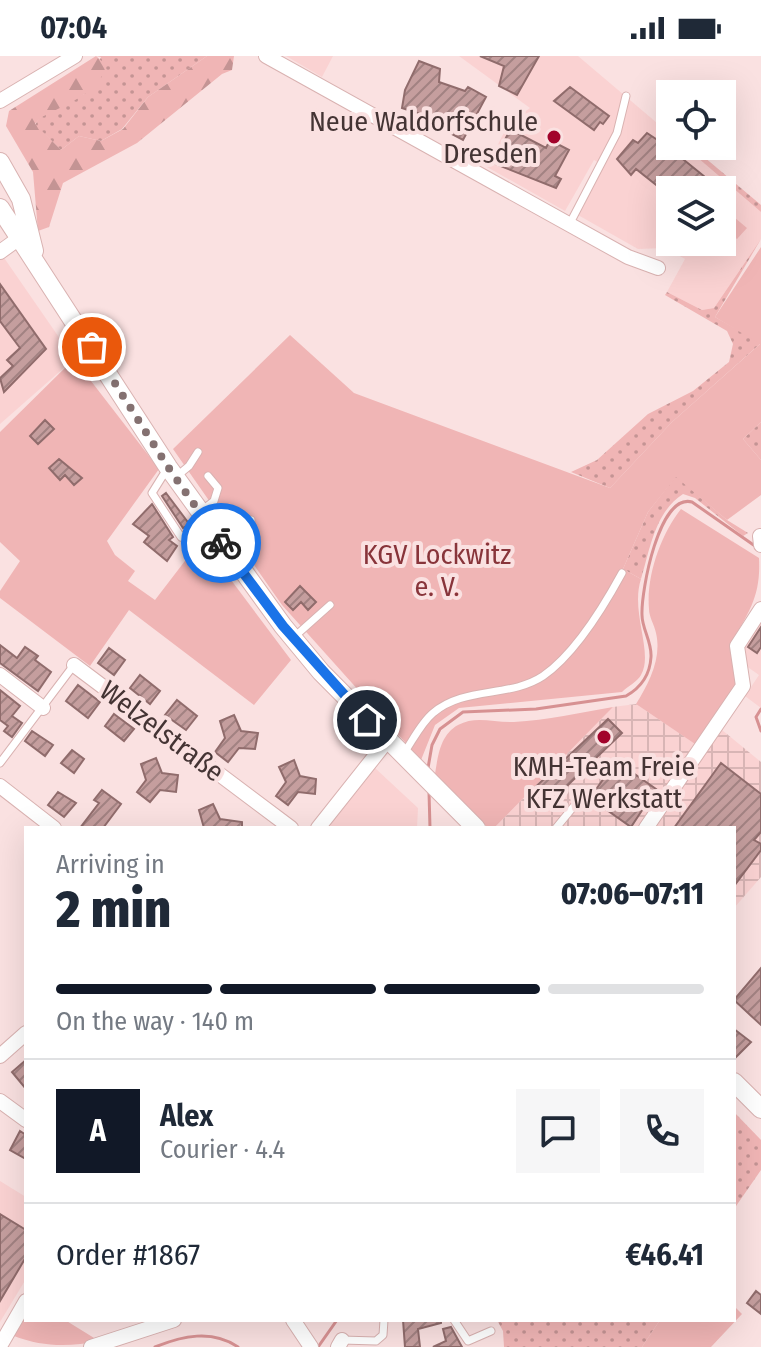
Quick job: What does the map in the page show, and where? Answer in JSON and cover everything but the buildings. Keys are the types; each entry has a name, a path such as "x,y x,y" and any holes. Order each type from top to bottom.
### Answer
{"main road":[{"path":"0,162 21,199 40,269"},
{"path":"0,208 171,472 293,638 387,741 474,826"},
{"path":"736,1084 761,1109"}],"street":[{"path":"0,101 75,56"},
{"path":"266,56 568,225 628,257 658,268"},
{"path":"0,252 18,239"},
{"path":"761,534 761,545"},
{"path":"647,826 743,686 737,646 761,609"},
{"name":"Welzelstraße","path":"74,665 288,826"},
{"path":"0,675 43,708"},
{"path":"320,826 387,741"},
{"path":"0,786 51,826"},
{"path":"0,1056 24,1035"},
{"path":"0,1101 24,1119"},
{"path":"0,1346 24,1304"},
{"path":"91,1347 168,1322"},
{"path":"294,1322 310,1346"}],"lane":[{"path":"568,225 617,133 624,115 626,96"},
{"path":"198,452 189,466 171,472 152,493 181,537 203,517 214,501 218,488 208,476"},
{"path":"234,560 248,549 251,520"},
{"path":"404,758 430,715 446,704 522,685 544,675 583,634 622,573"},
{"path":"293,638 330,605"},
{"name":"Welzelstraße","path":"0,763 74,665"},
{"path":"558,826 574,806"},
{"path":"340,1343 376,1341 383,1335 384,1322"},
{"path":"455,1322 468,1341 491,1331"}],"shaded area":[{"name":"Neue Waldorfschule Dresden","path":"286,56 333,56 322,77"},
{"path":"459,56 578,56 656,122 656,160 700,160 719,176 656,176 656,248 638,249 578,215 604,166 594,160 565,211 487,167 508,124 530,108"},
{"path":"736,191 761,212 761,239 714,308 702,310 667,292 685,259 680,256 736,256"},
{"path":"0,252 74,359 0,424"},
{"path":"761,619 761,708 745,696 759,675 742,663 743,645"},
{"path":"636,704 706,751 722,730 761,762 761,877 736,906 736,826 496,826 613,707"},
{"path":"375,768 418,808 417,826 330,825"},
{"path":"0,1181 24,1196 24,1282 0,1322"}],"green space":[{"path":"96,56 207,56 148,97 122,129 101,141 79,136 61,150 35,125 39,118 84,94 101,57"},
{"path":"96,56 106,65 97,83 79,98 40,118 35,124 61,150 79,136 101,141 123,129 148,97 207,56 234,56 232,70 222,74 137,143 63,183 49,227 38,231 33,172 6,126 9,111"},
{"path":"700,160 708,160 727,176 719,176"},
{"path":"736,184 761,205 761,212 736,191"},
{"path":"736,219 747,228 736,238"},
{"path":"761,239 715,317 761,343 672,422 610,488 571,472 597,460 648,414 693,391 729,362 733,344 727,331 665,295 667,292 702,310 714,308"},
{"name":"KGV Lockwitz e. V.","path":"761,247 761,422 743,439 761,460 761,495 727,520 676,477 648,512 623,569 641,579 638,605 644,666 640,677 622,692 459,708 435,725 421,760 282,605 173,449 290,335 354,393 610,488 672,422 760,344 715,317"},
{"path":"74,359 159,469 107,541 115,555 135,571 128,581 155,600 201,540 291,660 254,705 129,610 90,666 0,598 0,591 20,561 0,542 0,432"},
{"path":"761,422 761,460 743,439"},
{"path":"676,476 727,520 748,533 743,536 695,498 683,494 660,521 641,579 623,569 648,512"},
{"path":"681,509 759,558 756,593 731,643 738,686 698,746 636,704 656,661 656,633 649,609 653,569 661,543"},
{"path":"613,707 496,826 486,826 435,774 444,740 458,725 478,720 507,722"},
{"path":"736,1114 761,1140 761,1170 736,1206"},
{"path":"24,1318 24,1322 68,1322 99,1341 56,1345 14,1336"},
{"path":"498,1322 659,1322 642,1347 504,1347 503,1331"},
{"path":"659,1322 734,1322 711,1347 642,1347"}],"waterway":[{"path":"428,768 432,745 440,729 463,712 536,709 626,696 637,689 647,675 651,657 642,615 649,566 661,527 680,503 692,502 755,546"},
{"path":"761,709 756,717 761,731"},
{"path":"429,792 430,826"},
{"path":"318,1347 336,1322"},
{"path":"155,1347 197,1336 218,1338 238,1347"}],"way so far":[{"path":"92,347 168,467 221,543"}],"place":[{"name":"Neue Waldorfschule Dresden","path":"554,137"},
{"name":"KMH-Team Freie KFZ Werkstatt","path":"604,737"}],"route":[{"path":"221,543 283,626 367,720"}]}
